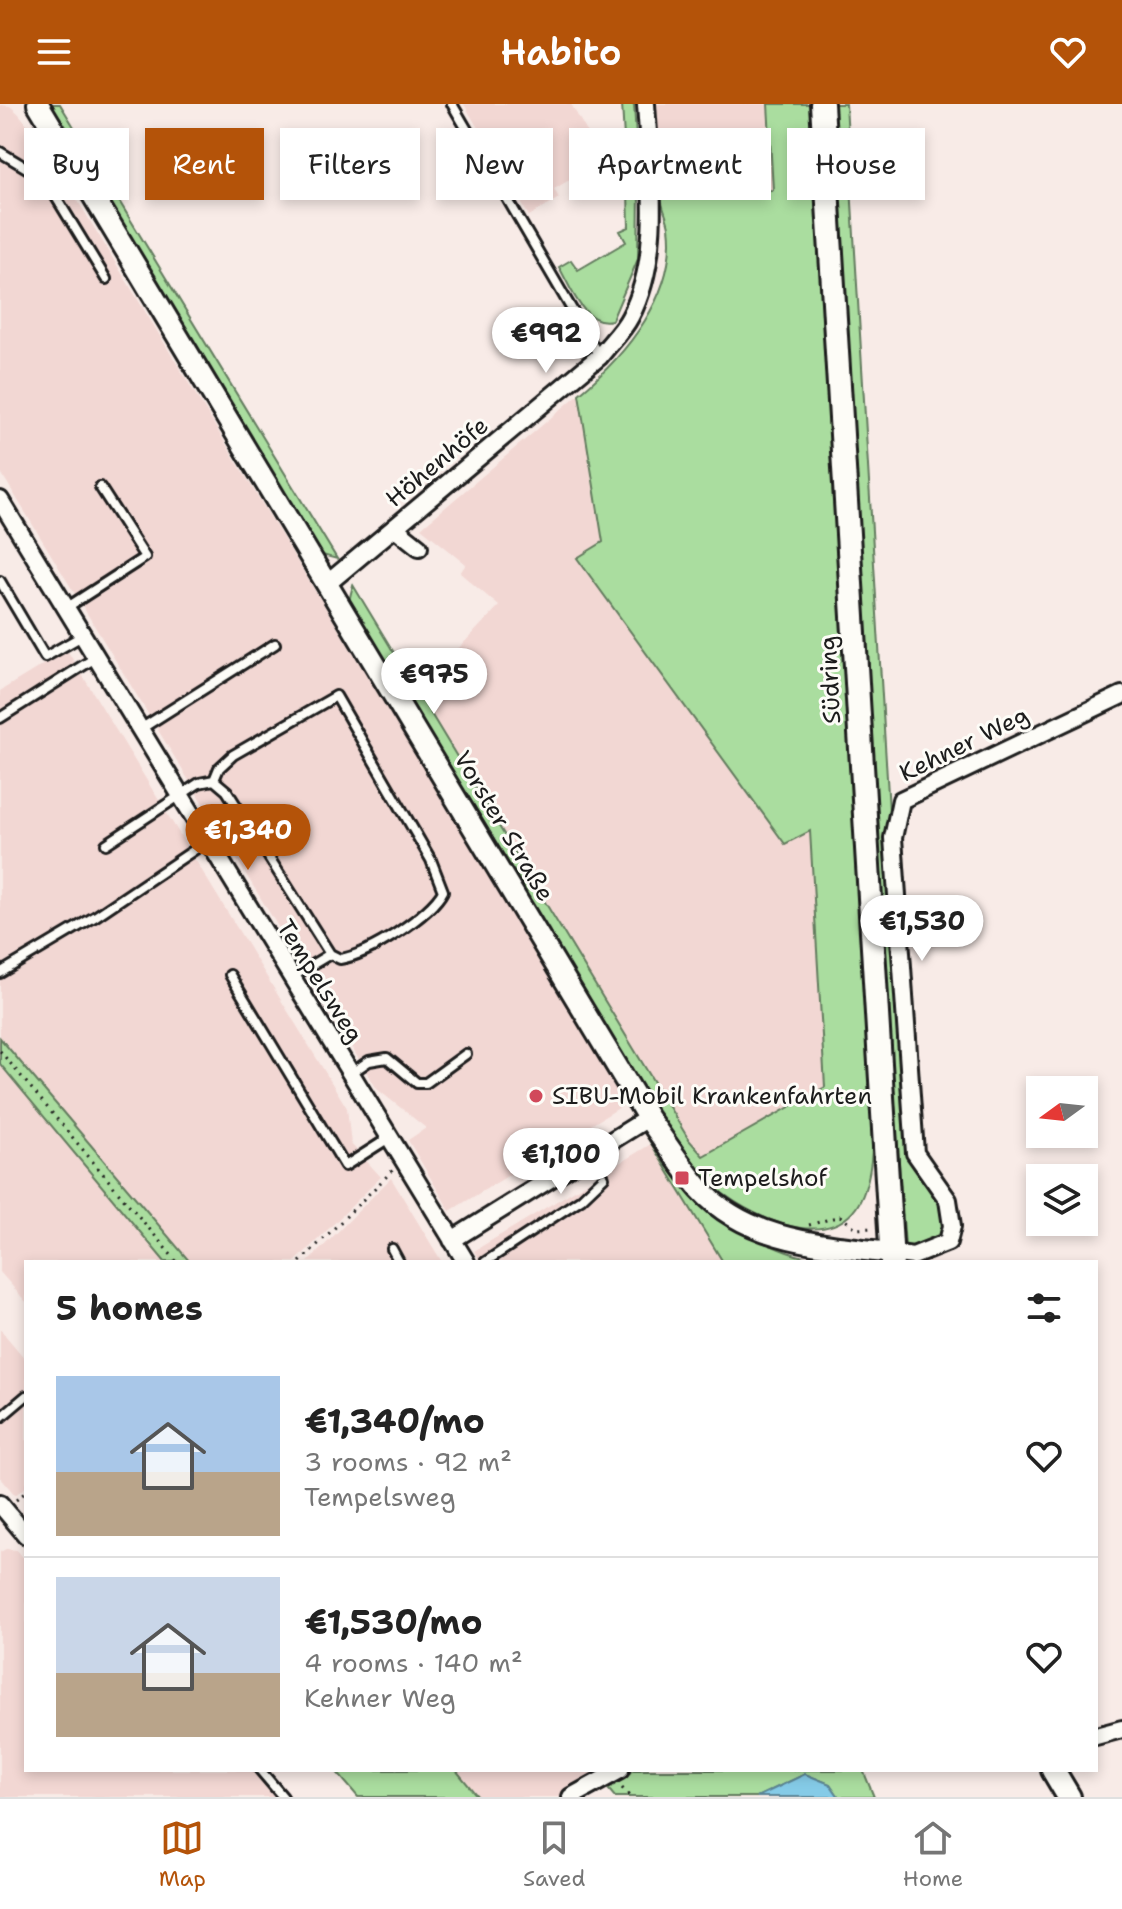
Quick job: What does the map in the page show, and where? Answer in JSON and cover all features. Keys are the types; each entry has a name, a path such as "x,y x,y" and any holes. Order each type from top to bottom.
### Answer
{"main road":[{"name":"Südring","path":"822,104 891,1258"},
{"path":"1054,1772 1069,1797"}],"street":[{"name":"Vorster Straße","path":"38,104 648,1118 702,1191 749,1226 802,1243 891,1258"},
{"name":"Höhenhöfe","path":"328,583 600,356 630,318 648,267 651,183 646,104"},
{"name":"Tempelsweg","path":"3,511 66,609 462,1260"},
{"name":"Höhenhöfe","path":"395,528 419,547"},
{"name":"Kehner Weg","path":"891,1258 913,1256 948,1242 952,1226 948,1200 915,1153 893,838 901,800 1122,695"},
{"path":"452,1240 648,1118"},
{"path":"0,1504 24,1533"},
{"path":"1098,1735 1122,1729"},
{"path":"571,1797 616,1772"}],"lane":[{"path":"452,104 600,356"},
{"path":"0,152 45,179 106,279"},
{"path":"66,609 145,557 100,487"},
{"path":"0,581 45,657 82,636"},
{"path":"139,730 275,644"},
{"path":"0,718 95,658"},
{"path":"214,780 219,768 233,755 336,696 431,860 443,891 428,912 361,952 348,958 330,954 290,978"},
{"path":"106,844 199,783 214,780"},
{"path":"214,780 227,791 330,954"},
{"path":"0,973 96,916 206,842"},
{"path":"230,975 345,1166 389,1138"},
{"path":"349,1074 369,1061 387,1058 417,1083 426,1083 466,1054"},
{"path":"488,1260 581,1199 604,1177"},
{"path":"392,1249 398,1260"},
{"path":"0,1418 24,1398"},
{"path":"262,1772 283,1797"}],"path":[{"path":"0,1051 175,1260"},
{"path":"302,1260 402,1161"},
{"path":"806,1225 840,1216 857,1229 889,1228"}],"shaded area":[{"path":"464,104 571,104 585,128 569,128 569,180 554,189 559,198 529,216 520,200 553,200 553,128 478,128"},
{"path":"656,104 768,104 769,128 657,128"},
{"path":"0,105 10,106 30,128 24,128 24,200 77,200 627,1103 450,1211 408,1140 426,1128 377,1089 0,471"},
{"path":"579,394 603,542 577,559 785,843 810,830 826,1087 703,1156 689,1140 417,692 499,606 460,573 466,564 421,528"},
{"path":"67,650 347,1108 351,1144 381,1177 297,1260 188,1260 0,1038 0,691"},
{"path":"0,1064 163,1260 24,1260 24,1300 0,1272"},
{"path":"651,1144 722,1260 480,1260 474,1251"},
{"path":"391,1178 441,1260 310,1260"},
{"path":"0,1329 24,1358 24,1488 15,1495 0,1477"},
{"path":"17,1550 24,1559 24,1772 271,1772 292,1797 0,1797 0,1552"},
{"path":"458,1772 594,1772 597,1776 561,1797 478,1797"}],"green space":[{"path":"48,104 60,104 75,128 63,128"},
{"path":"622,104 634,104 635,128 623,128"},
{"path":"768,104 814,104 815,128 787,128 787,200 820,200 872,1097 872,1155 865,1189 852,1213 833,1225 810,1229 785,1225 735,1202 697,1171 681,1151 657,1116 349,601 353,585 689,1140 703,1156 825,1087 810,831 785,844 577,558 603,542 579,394 630,342 657,299 670,252 669,227 661,200 771,200"},
{"path":"830,104 846,104 847,128 831,128"},
{"path":"106,200 118,200 337,559 322,555"},
{"path":"628,200 639,200 638,259 612,320 602,321 586,312 559,267 571,260 578,270 626,242 620,231 629,227"},
{"path":"836,200 852,200 910,1156 943,1204 946,1224 934,1240 919,1246 905,1246 873,804"},
{"path":"0,1038 188,1260 163,1260 0,1064"},
{"path":"647,1137 655,1141 710,1202 749,1234 772,1246 819,1260 722,1260"},
{"path":"337,1772 458,1772 478,1797 358,1797"},
{"path":"630,1772 864,1772 874,1797 839,1797 830,1784 805,1774 757,1797 615,1797 604,1784"}],"water":[{"path":"805,1774 830,1784 839,1797 757,1797"}],"place":[{"name":"SIBU-Mobil Krankenfahrten","path":"536,1096"},
{"name":"Tempelshof","path":"682,1178"}]}
